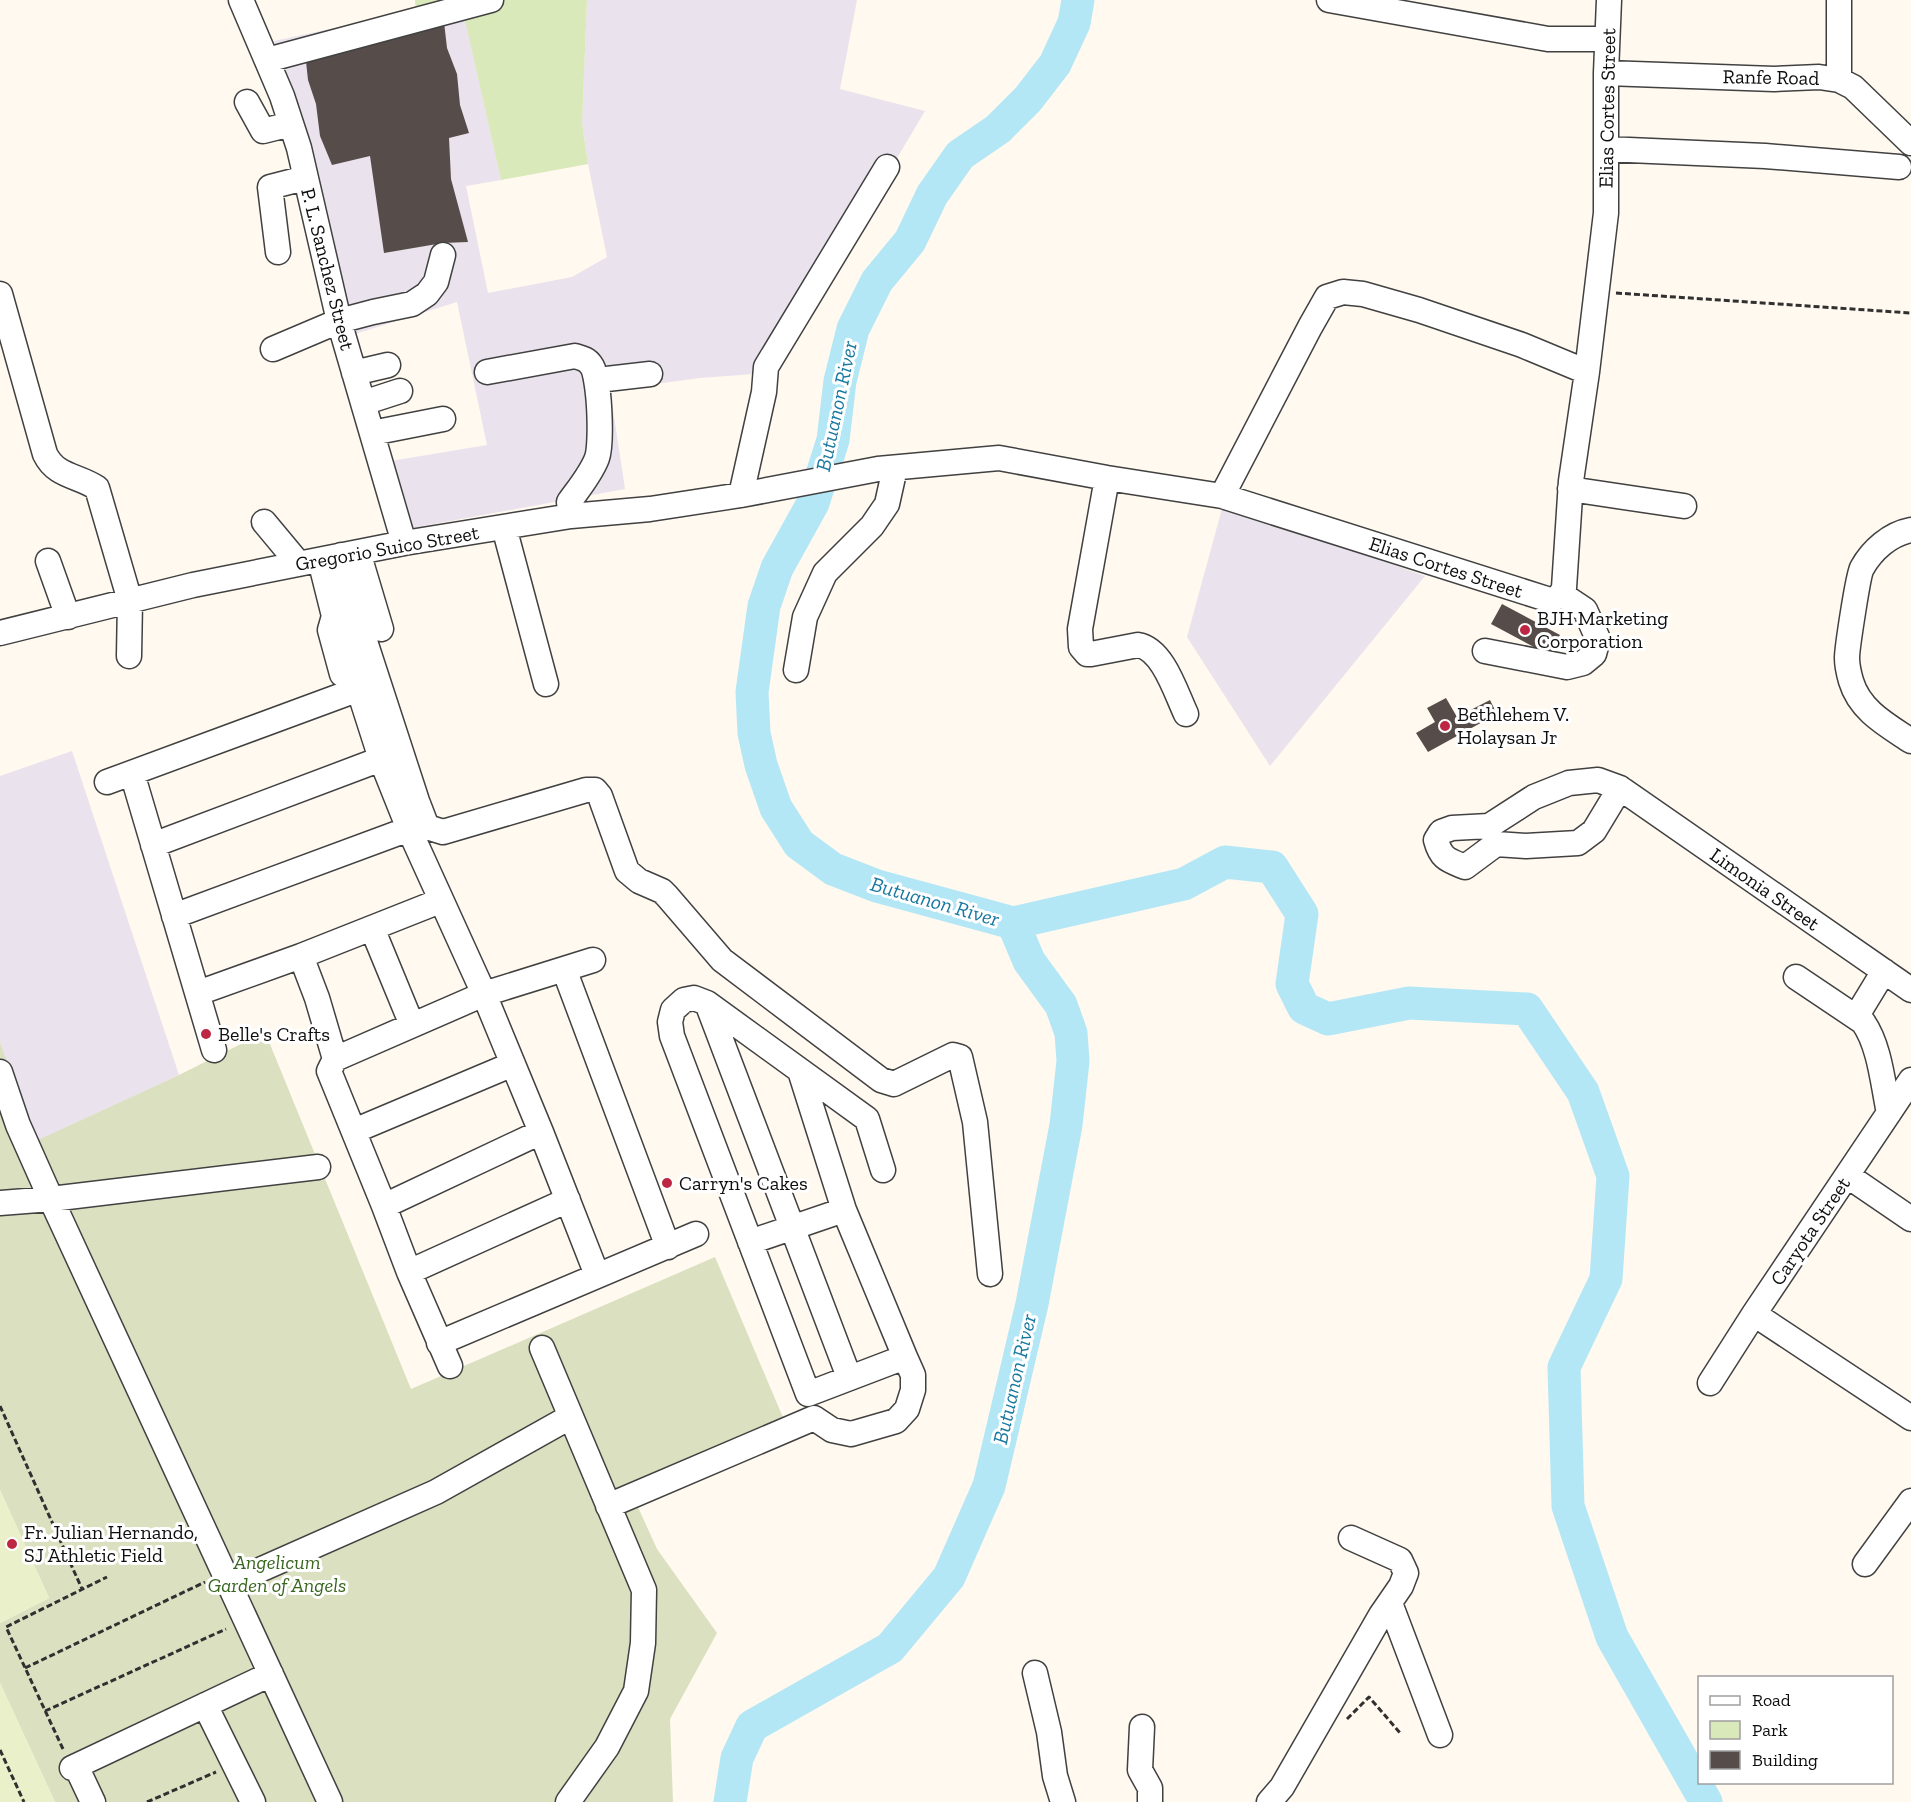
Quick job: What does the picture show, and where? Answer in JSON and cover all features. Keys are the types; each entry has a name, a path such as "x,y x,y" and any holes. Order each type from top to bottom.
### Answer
{"street":[{"name":"P. L. Sanchez Street","path":"241,0 282,96 291,124 339,321 404,543"},
{"path":"267,60 491,0"},
{"path":"1329,0 1548,39 1607,39"},
{"name":"Elias Cortes Street","path":"779,488 886,469 999,458 1222,496 1551,600 1556,599 1562,594 1565,580 1570,489 1606,213 1606,73 1609,0"},
{"path":"1839,0 1839,80"},
{"name":"Ranfe Road","path":"1606,73 1774,79 1819,77 1839,80 1853,87 1911,143"},
{"path":"247,102 263,131 291,124"},
{"path":"1606,149 1765,156 1899,167"},
{"path":"741,495 764,392 766,367 887,167"},
{"path":"278,252 270,187 305,178"},
{"path":"273,349 339,321 412,304 422,299 436,282 443,255"},
{"path":"1222,496 1327,297 1343,292 1363,294 1522,345 1587,372"},
{"path":"0,294 45,454 57,470 86,480 98,488 130,601 129,656"},
{"path":"487,372 575,356 586,358 593,366 598,380 598,456 569,502 571,516"},
{"path":"354,373 388,365"},
{"path":"598,380 650,374"},
{"path":"363,403 400,391"},
{"path":"374,439 437,429"},
{"path":"796,670 805,617 825,573 872,526 887,504 886,469"},
{"path":"1107,478 1080,629 1081,647 1087,654 1138,645 1146,646 1164,666 1186,714"},
{"name":"Gregorio Suico Street","path":"0,633 194,585 404,543 571,516 650,509 779,488"},
{"path":"1570,489 1684,506"},
{"path":"264,522 330,558 381,629"},
{"path":"504,527 546,684"},
{"path":"1911,530 1900,532 1887,541 1873,553 1861,570 1847,657 1851,681 1859,698 1872,715 1911,741"},
{"path":"107,782 357,685 364,671 349,625 334,616 330,558"},
{"path":"330,558 359,623 427,827 443,832 586,790 595,790 600,796 627,871 633,877 667,896 722,960 881,1080 894,1084 953,1055 960,1057 975,1122 990,1274"},
{"path":"48,561 68,617"},
{"path":"1485,651 1567,667 1583,663 1594,654 1598,639 1585,610 1562,594"},
{"path":"357,685 381,759 409,829 484,994 597,1275"},
{"path":"153,845 381,759"},
{"path":"132,773 214,1050"},
{"name":"Limonia Street","path":"1620,788 1594,831 1578,843 1526,846 1493,835 1534,796 1569,783 1598,780 1620,788 1911,990"},
{"path":"174,916 409,829"},
{"path":"198,993 301,956 440,901"},
{"path":"372,928 412,1025"},
{"path":"301,956 317,998 335,1059"},
{"path":"450,1366 409,1272 329,1071 335,1059 484,994 593,960"},
{"path":"564,969 668,1247"},
{"path":"1856,1017 1884,971"},
{"path":"1796,977 1856,1017 1870,1032 1889,1113"},
{"path":"800,1071 844,1210 913,1374 913,1390 907,1409 896,1421 851,1434 832,1430 814,1418 808,1394 672,1036 669,1022 673,1010 684,1000 694,998 707,1003 867,1119 883,1170"},
{"path":"707,1003 849,1377"},
{"path":"354,1131 513,1064"},
{"path":"0,1072 18,1125 330,1802"},
{"name":"Caryota Street","path":"1710,1383 1911,1080"},
{"path":"384,1206 541,1132"},
{"path":"0,1203 318,1167"},
{"path":"1848,1176 1911,1219"},
{"path":"409,1272 568,1200"},
{"path":"750,1242 844,1210"},
{"path":"439,1343 696,1234"},
{"path":"1754,1314 1911,1418"},
{"path":"542,1348 644,1590 643,1643 636,1691 607,1747 568,1802"},
{"path":"808,1394 904,1357"},
{"path":"225,1578 436,1492 570,1417"},
{"path":"608,1506 814,1418"},
{"path":"1865,1564 1911,1501"},
{"path":"1269,1802 1282,1787 1381,1615 1401,1586 1406,1573 1400,1560 1351,1538"},
{"path":"1390,1603 1440,1735"},
{"path":"1035,1673 1049,1732 1055,1776 1063,1802"},
{"path":"93,1802 74,1767 270,1674"},
{"path":"205,1705 253,1802"},
{"path":"1142,1727 1140,1770 1150,1788 1150,1802"}],"path":[{"path":"1596,291 1911,313"},
{"path":"0,1406 82,1589"},
{"path":"74,1767 6,1627 107,1577"},
{"path":"25,1668 225,1578"},
{"path":"45,1711 245,1621"},
{"path":"1345,1721 1369,1697 1401,1734"},
{"path":"0,1750 24,1802"},
{"path":"147,1802 235,1764"}],"shaded area":[{"path":"587,0 857,0 840,89 925,111 775,363 779,372 700,378 610,390 625,489 407,529 385,462 487,445 457,302 355,334 302,119 274,41 461,1 501,180 466,186 488,293 572,277 607,257 582,123"},
{"path":"1223,505 1425,576 1270,766 1187,637"},
{"path":"72,751 179,1075 35,1142 0,1042 0,776"}],"green space":[{"path":"415,0 587,0 582,123 588,164 501,180 461,2 416,11"},
{"name":"Angelicum Garden of Angels","path":"265,1032 411,1389 715,1257 790,1434 637,1505 657,1549 717,1633 670,1719 673,1802 55,1802 0,1683 0,1623 49,1598 0,1490 0,1042 36,1141 179,1075"},
{"name":"Fr. Julian Hernando, SJ Athletic Field","path":"0,1490 49,1598 0,1623"},
{"path":"0,1683 55,1802 0,1802"}],"building":[{"path":"444,22 447,48 457,74 460,105 469,133 449,138 451,179 468,242 443,243 384,253 370,156 332,165 320,136 316,104 308,80 305,52"},
{"name":"BJH Marketing Corporation","path":"1502,604 1560,635 1549,655 1491,624"},
{"name":"Bethlehem V. Holaysan Jr","path":"1446,698 1457,717 1490,700 1497,714 1428,752 1416,733 1435,722 1427,708"}],"waterway":[{"name":"Butuanon River","path":"730,1802 737,1758 752,1726 890,1648 949,1577 989,1486 1032,1304 1066,1125 1073,1061 1071,1033 1061,1005 1029,961 1013,923 877,886 833,869 799,844 776,808 761,765 754,733 752,692 764,606 777,568 813,503 833,440 840,381 853,329 877,281 910,241 932,195 960,155 998,129 1028,99 1055,64 1074,23 1078,0"},
{"path":"1013,923 1184,884 1225,862 1272,867 1302,914 1292,984 1304,1008 1328,1019 1409,1003 1527,1009 1583,1092 1613,1176 1606,1279 1564,1367 1568,1506 1612,1637 1706,1802"}],"place":[{"name":"BJH Marketing Corporation","path":"1525,630"},
{"name":"Bethlehem V. Holaysan Jr","path":"1445,726"},
{"name":"Belle's Crafts","path":"206,1034"},
{"name":"Carryn's Cakes","path":"667,1183"},
{"name":"Fr. Julian Hernando, SJ Athletic Field","path":"12,1544"}]}
